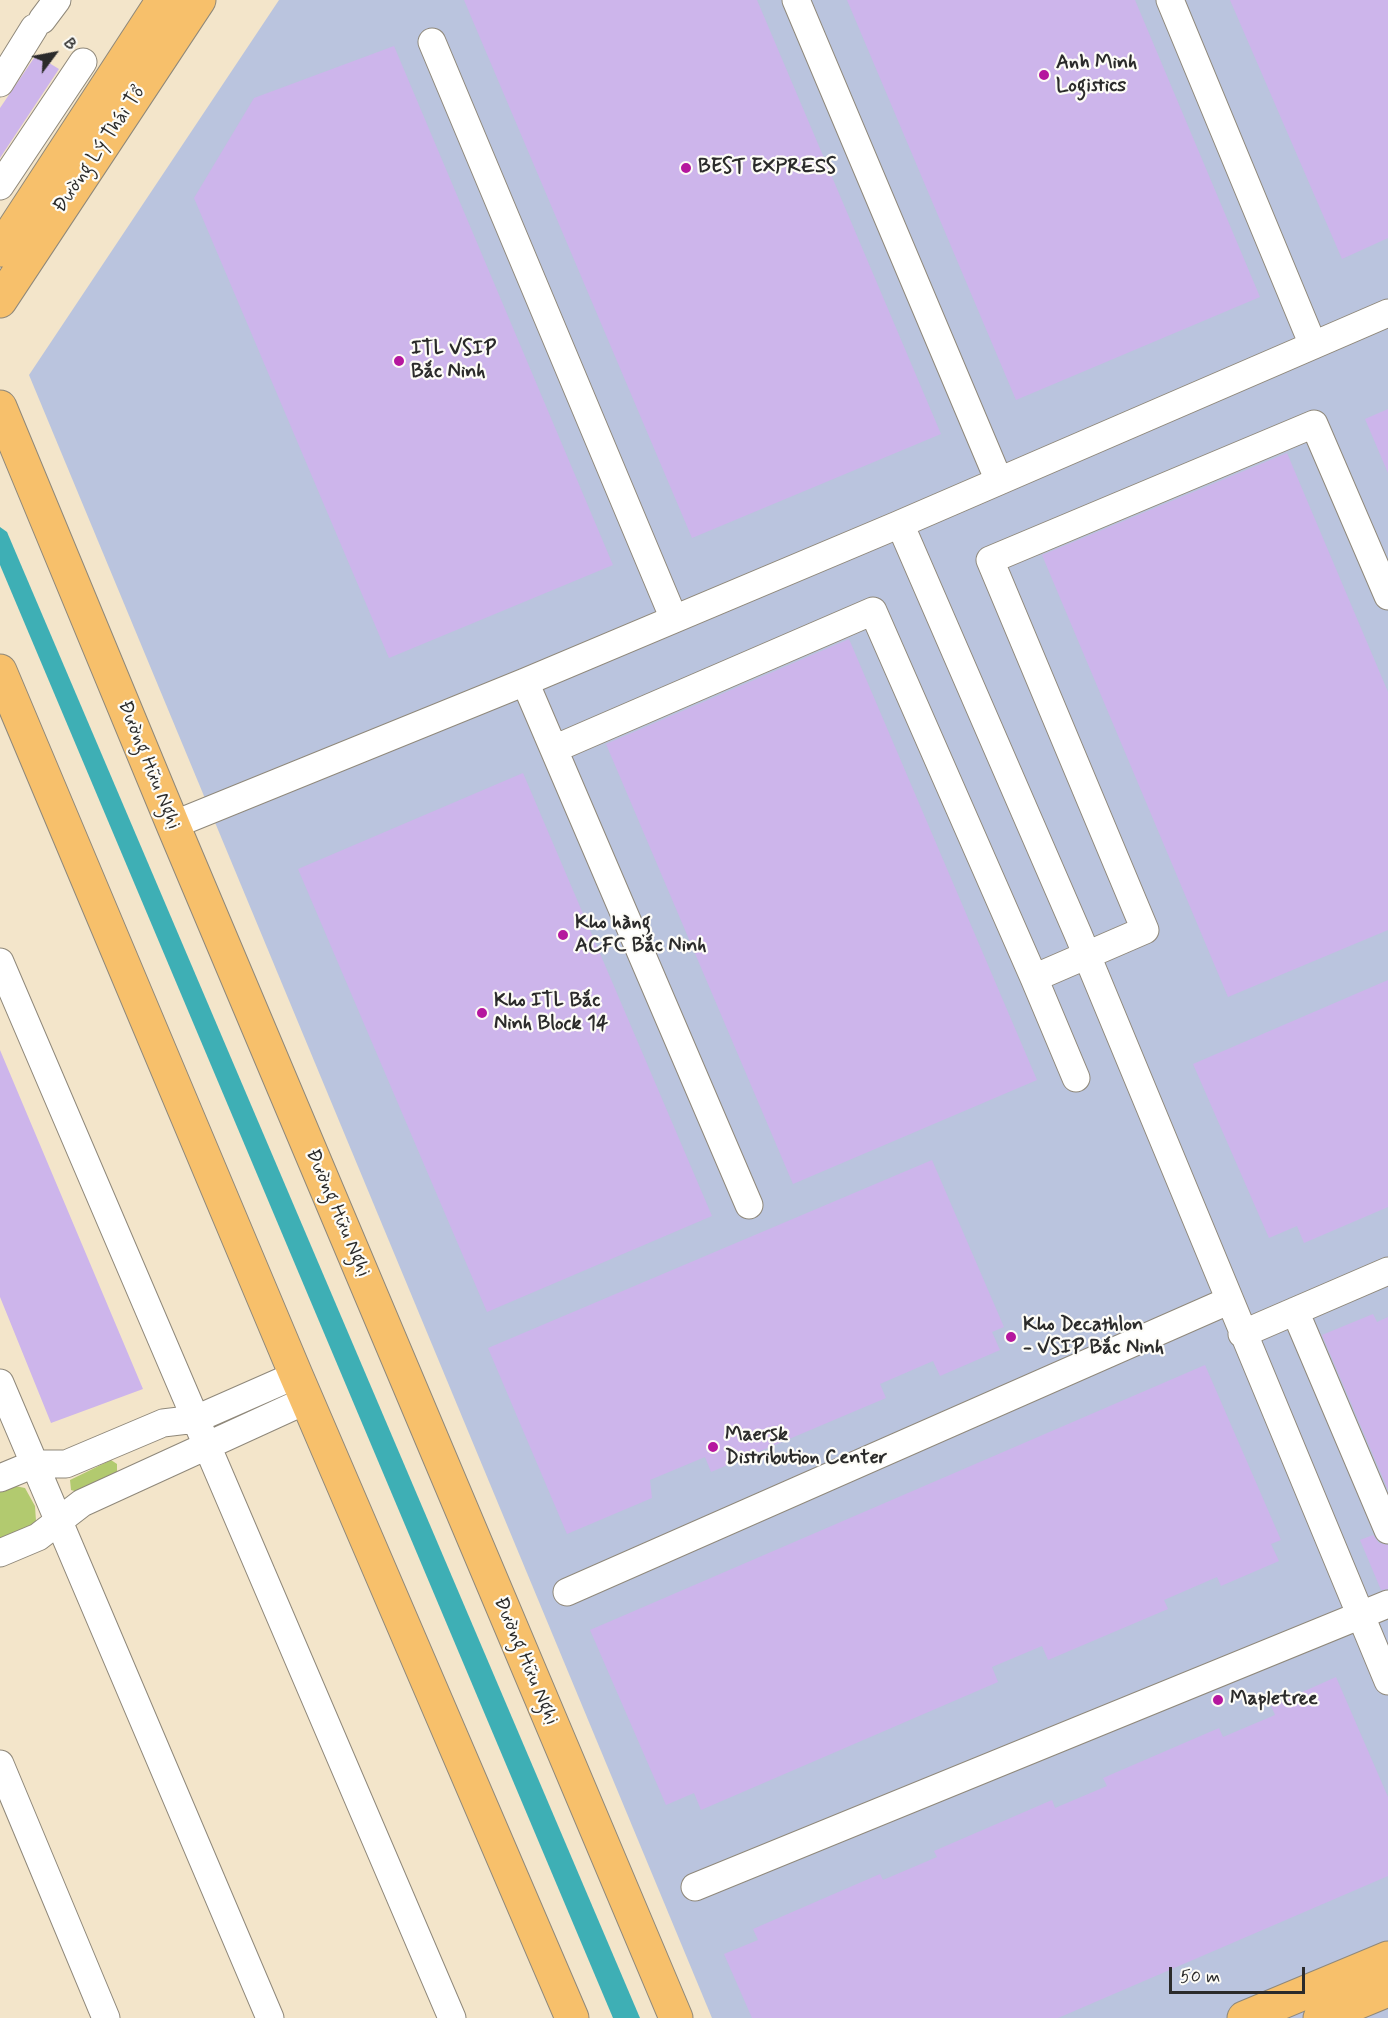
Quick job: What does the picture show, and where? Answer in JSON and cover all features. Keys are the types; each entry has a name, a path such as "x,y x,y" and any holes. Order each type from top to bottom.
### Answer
{"main road":[{"name":"Đường Lý Thái Tổ","path":"0,250 163,0"},
{"name":"Đường Lý Thái Tổ","path":"0,301 199,0"},
{"name":"Đường Hữu Nghị","path":"0,406 173,825 676,2018"},
{"path":"4,693 572,2018"},
{"path":"1244,2018 1388,1968"},
{"path":"1320,2018 1388,1968"}],"street":[{"path":"796,0 999,481"},
{"path":"1170,0 1312,345"},
{"path":"0,83 44,16"},
{"path":"432,42 674,619"},
{"path":"0,186 83,62"},
{"path":"173,825 525,682 900,524 1388,313"},
{"path":"1034,978 1145,930 990,560 1314,424 1388,596"},
{"path":"900,524 1087,956 1228,1301 1388,1681"},
{"path":"554,749 873,611 1076,1078"},
{"path":"525,682 749,1205"},
{"path":"0,962 452,2018"},
{"path":"1242,1334 1388,1271"},
{"path":"567,1592 1228,1301"},
{"path":"1295,1311 1388,1530"},
{"path":"0,1383 270,2018"},
{"path":"0,1478 34,1464 66,1464 163,1423 196,1419 302,1387"},
{"path":"0,1553 38,1537 82,1503 207,1445 302,1387"},
{"path":"695,1887 1388,1604"},
{"path":"0,1764 106,2018"}],"shaded area":[{"path":"279,0 1388,0 1388,2018 712,2018 29,375"}],"green space":[{"path":"111,1460 117,1464 117,1474 78,1492 71,1490 70,1480"},
{"path":"15,1486 25,1488 35,1506 36,1521 0,1541 0,1492"}],"water":[{"path":"0,527 7,532 640,2018 613,2018 0,565"}],"building":[{"path":"464,0 757,0 941,434 692,538"},
{"path":"847,0 1135,0 1260,297 1016,400"},
{"path":"1230,0 1388,0 1388,238 1342,259"},
{"path":"394,46 613,565 389,658 194,198 254,98"},
{"path":"36,55 59,69 0,158 0,108"},
{"path":"1388,409 1388,473 1365,419"},
{"path":"1287,453 1388,692 1388,930 1228,997 1042,555"},
{"path":"849,639 1037,1080 793,1184 606,744"},
{"path":"523,773 712,1216 487,1312 298,869"},
{"path":"1388,980 1388,1207 1304,1243 1297,1226 1269,1238 1193,1064"},
{"path":"0,1050 143,1389 51,1423 0,1297"},
{"path":"932,1160 1004,1327 992,1332 1000,1350 940,1376 933,1361 880,1384 886,1398 711,1472 705,1457 650,1480 652,1498 567,1534 488,1348"},
{"path":"1373,1314 1377,1322 1388,1317 1388,1490 1322,1335"},
{"path":"1205,1365 1281,1540 1271,1544 1279,1561 1221,1586 1217,1577 1164,1600 1168,1609 1048,1660 1042,1646 992,1667 998,1682 701,1810 694,1793 666,1805 590,1630"},
{"path":"1373,1535 1379,1543 1388,1545 1388,1589 1381,1590 1360,1540"},
{"path":"1336,1677 1388,1797 1388,1876 1058,2018 752,2018 724,1954 758,1940 753,1929 880,1874 883,1880 937,1857 934,1851 1052,1800 1055,1808 1107,1786 1103,1778 1219,1728 1223,1737 1275,1715 1271,1706"}],"place":[{"name":"Anh Minh Logistics","path":"1044,75"},
{"name":"BEST EXPRESS","path":"686,168"},
{"name":"ITL VSIP Bắc Ninh","path":"399,361"},
{"name":"Kho hàng ACFC Bắc Ninh","path":"563,935"},
{"name":"Kho ITL Bắc Ninh Block 14","path":"482,1013"},
{"name":"Kho Decathlon - VSIP Bắc Ninh","path":"1011,1337"},
{"name":"Maersk Distribution Center","path":"713,1447"},
{"name":"Mapletree","path":"1218,1700"}]}
